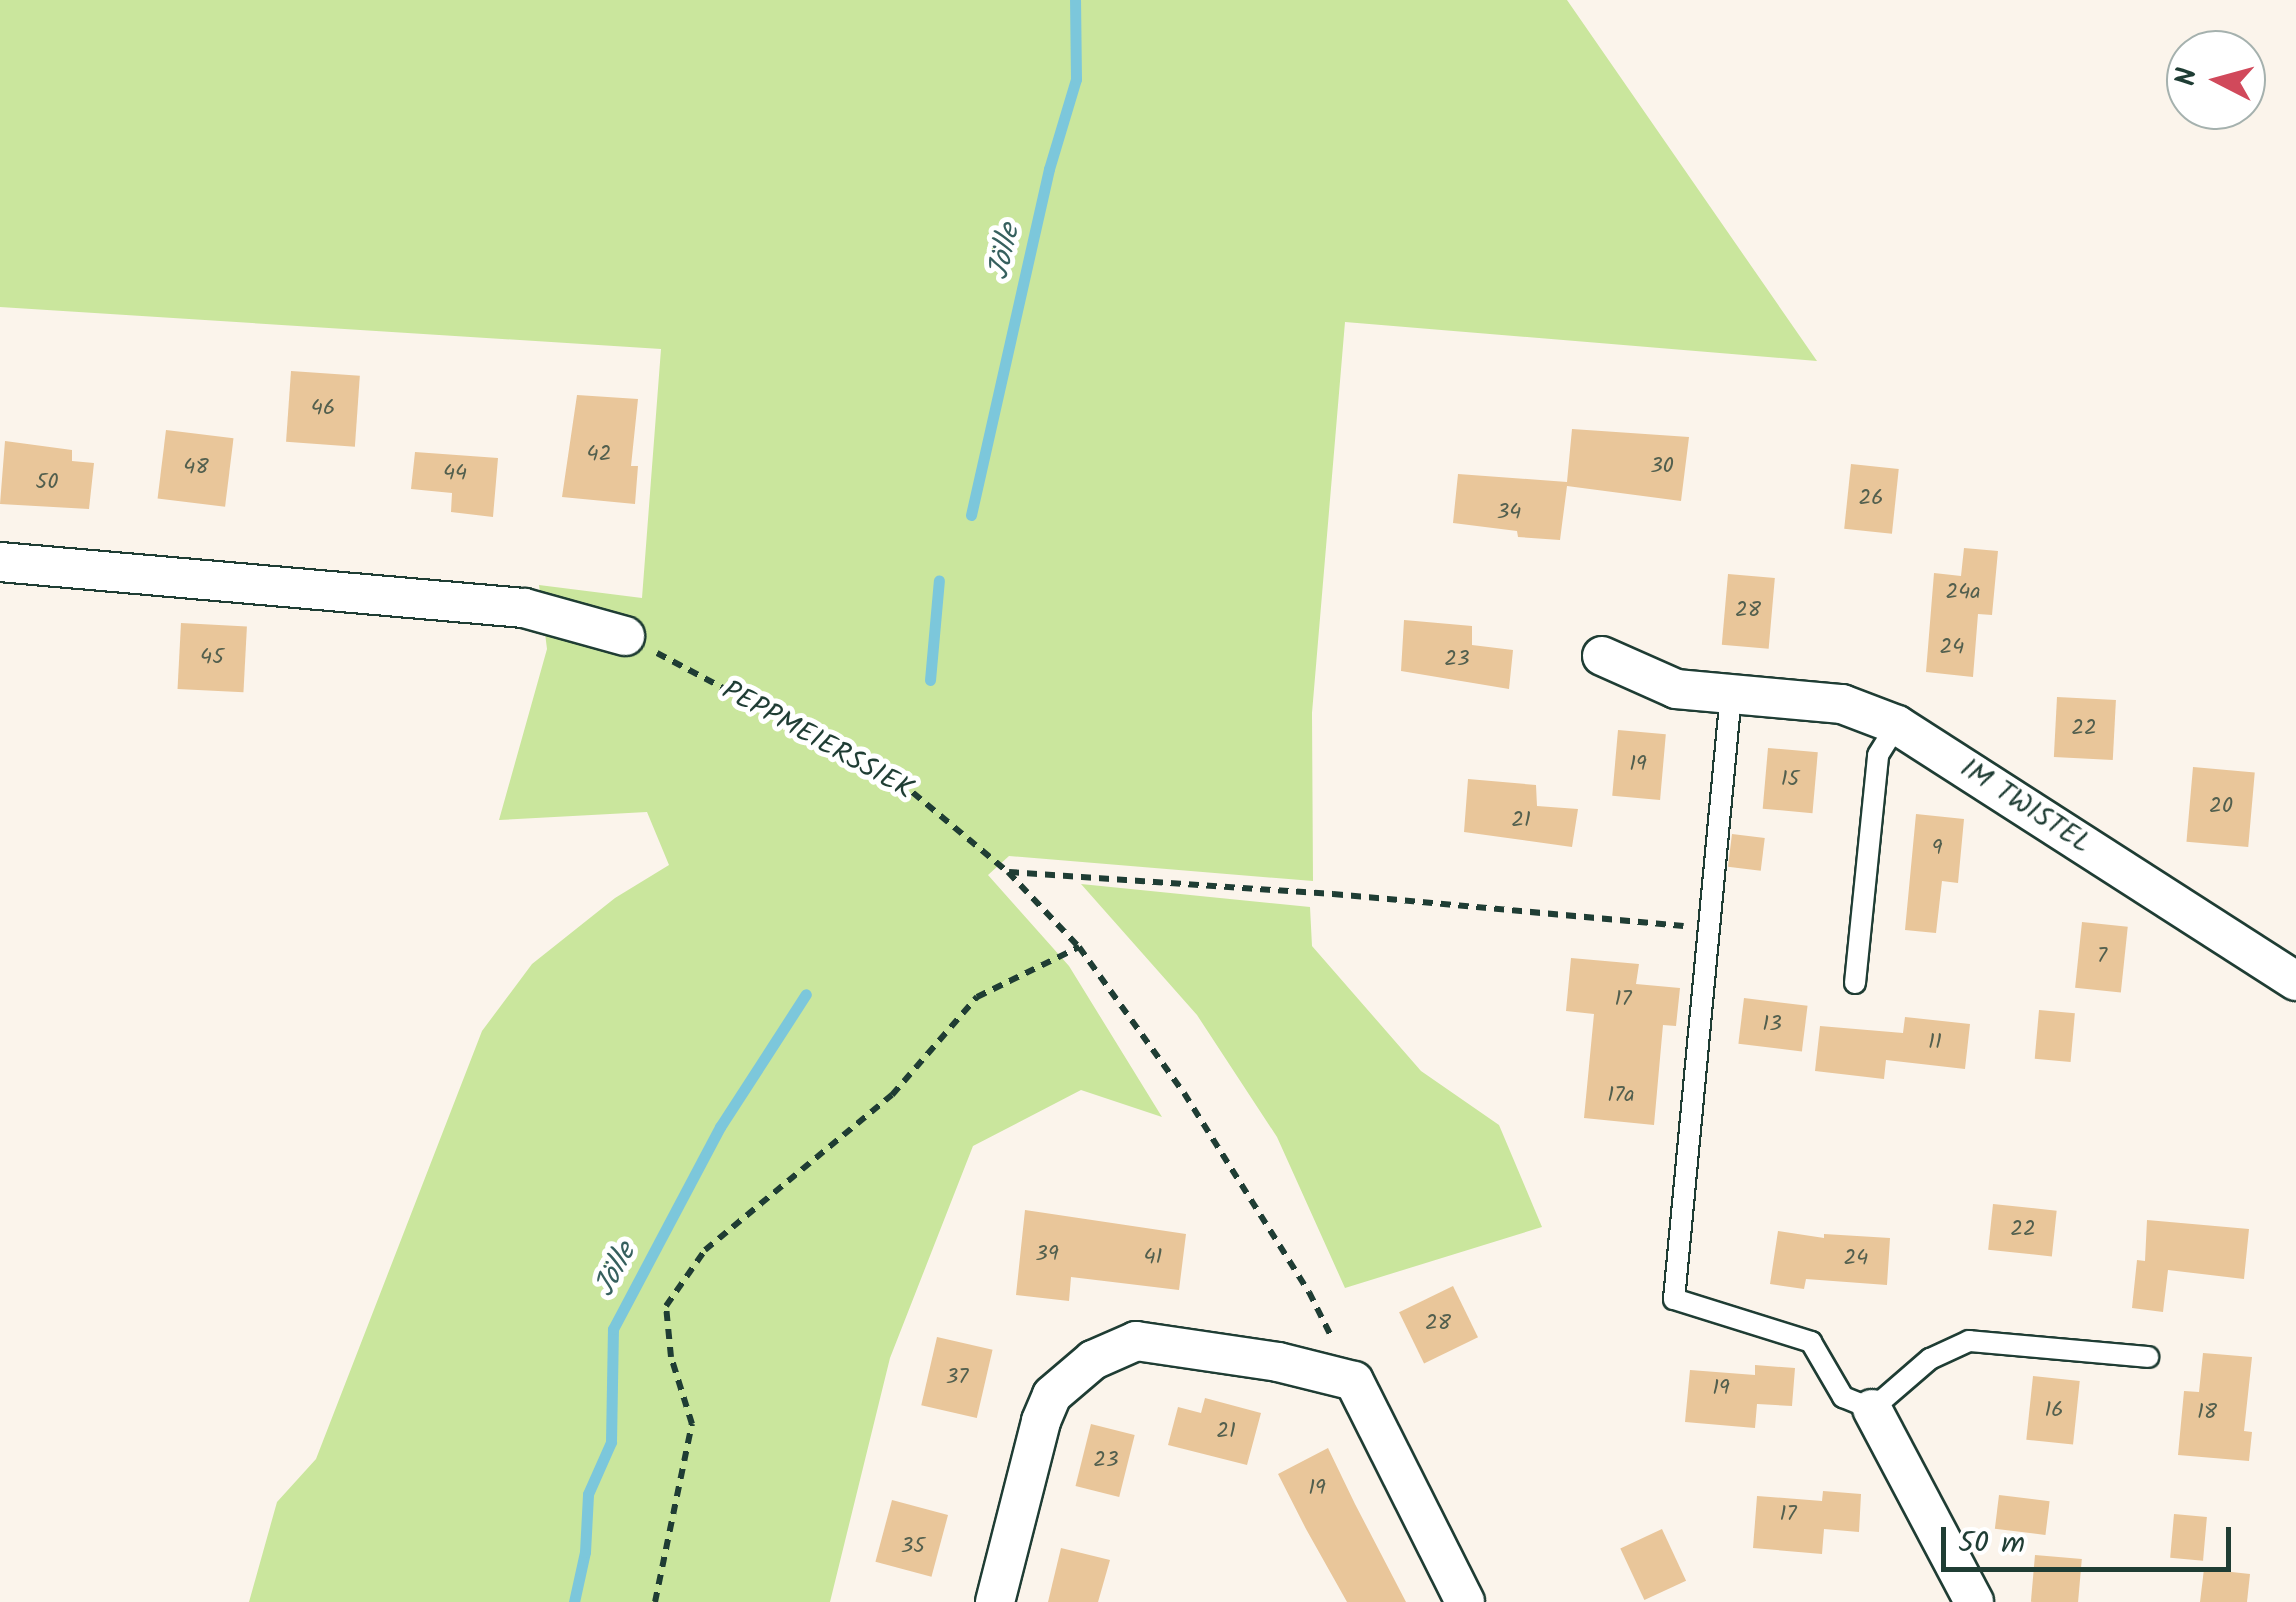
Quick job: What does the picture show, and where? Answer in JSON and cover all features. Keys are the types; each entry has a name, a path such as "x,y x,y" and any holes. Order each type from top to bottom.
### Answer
{"street":[{"path":"0,562 524,608 626,636"},
{"name":"IM TWISTEL","path":"1602,656 1676,689 1842,704 1897,725 2296,981"},
{"path":"995,1602 1041,1422 1052,1395 1093,1360 1136,1341 1278,1362 1354,1381 1465,1602"},
{"path":"1872,1409 1974,1602"}],"lane":[{"path":"1731,694 1674,1299 1811,1342 1843,1397 1872,1409 1930,1358 1970,1340 2148,1356"},
{"path":"1855,982 1878,755 1897,725"}],"path":[{"name":"PEPPMEIERSSIEK","path":"626,636 899,782 1008,872 1079,947 1204,1126 1308,1292 1354,1381"},
{"path":"1008,872 1333,894 1709,929"},
{"path":"654,1602 692,1424 671,1357 666,1306 706,1250 892,1094 977,997 1079,947"}],"green space":[{"path":"0,0 1567,0 1817,361 1345,322 1312,713 1313,881 1009,856 988,875 1069,966 1162,1117 1081,1090 973,1146 890,1358 830,1602 249,1602 277,1502 316,1459 482,1031 532,964 615,898 669,865 647,812 499,820 547,649 539,585 642,598 661,349 0,307"},
{"path":"1081,884 1310,907 1312,946 1421,1071 1499,1125 1542,1227 1345,1288 1277,1137 1197,1015"}],"building":[{"path":"291,371 360,376 355,447 286,442"},
{"path":"577,395 638,399 631,466 638,466 635,504 562,497"},
{"path":"1572,429 1689,437 1681,501 1567,486 1560,540 1518,537 1517,531 1453,523 1458,474 1567,482"},
{"path":"166,430 233,438 225,507 158,498"},
{"path":"5,441 72,450 72,461 94,463 89,509 0,504"},
{"path":"415,452 498,458 493,517 451,512 452,493 411,489"},
{"path":"1851,464 1899,469 1892,534 1844,529"},
{"path":"1964,548 1998,551 1992,615 1978,614 1973,677 1926,672 1934,573 1961,576"},
{"path":"1728,574 1775,578 1769,649 1722,645"},
{"path":"1404,620 1472,626 1472,645 1513,650 1509,689 1401,671"},
{"path":"181,623 247,626 243,692 178,689"},
{"path":"2057,697 2116,700 2113,760 2054,757"},
{"path":"1618,730 1666,734 1660,800 1612,796"},
{"path":"1768,748 1818,752 1812,813 1763,809"},
{"path":"2193,767 2255,772 2248,847 2186,842"},
{"path":"1468,779 1536,785 1537,806 1578,809 1572,847 1464,832"},
{"path":"1916,814 1964,819 1958,883 1942,881 1936,933 1905,930"},
{"path":"1732,834 1765,838 1761,871 1728,867"},
{"path":"2082,922 2128,927 2121,992 2075,988"},
{"path":"1571,958 1639,964 1636,984 1680,988 1676,1026 1663,1025 1654,1125 1584,1118 1594,1014 1566,1011"},
{"path":"1744,998 1808,1006 1802,1051 1738,1044"},
{"path":"2039,1010 2075,1013 2071,1062 2035,1059"},
{"path":"1905,1017 1970,1024 1965,1069 1886,1060 1884,1079 1815,1071 1820,1026 1903,1033"},
{"path":"1993,1204 2057,1211 2052,1256 1988,1250"},
{"path":"1025,1210 1186,1234 1179,1290 1071,1277 1069,1301 1016,1295"},
{"path":"2147,1220 2249,1229 2244,1279 2168,1270 2163,1312 2132,1308 2137,1260 2145,1261"},
{"path":"1778,1231 1824,1238 1824,1234 1890,1238 1887,1285 1806,1279 1804,1289 1770,1284"},
{"path":"1453,1286 1478,1337 1424,1364 1399,1312"},
{"path":"937,1337 993,1350 977,1418 921,1405"},
{"path":"2203,1353 2252,1357 2244,1431 2252,1432 2249,1461 2178,1455 2184,1391 2199,1392"},
{"path":"1755,1365 1795,1368 1792,1406 1757,1404 1755,1428 1685,1422 1690,1370 1755,1375"},
{"path":"2033,1376 2080,1381 2073,1445 2026,1440"},
{"path":"1205,1398 1261,1413 1247,1465 1168,1445 1178,1407 1201,1413"},
{"path":"1091,1424 1135,1435 1119,1497 1076,1486"},
{"path":"1328,1448 1406,1602 1347,1602 1278,1474"},
{"path":"1823,1491 1861,1494 1859,1532 1824,1529 1822,1554 1753,1548 1757,1496 1822,1501"},
{"path":"1999,1495 2050,1501 2045,1535 1995,1529"},
{"path":"892,1500 948,1515 931,1577 875,1562"},
{"path":"2174,1514 2207,1517 2203,1561 2170,1558"},
{"path":"1662,1529 1686,1581 1644,1600 1620,1548"},
{"path":"1061,1548 1110,1560 1098,1602 1048,1602"},
{"path":"2035,1555 2082,1559 2078,1602 2031,1602"},
{"path":"2204,1569 2250,1574 2247,1602 2200,1602"}],"waterway":[{"name":"Jölle","path":"971,515 1049,169 1076,79 1075,0"},
{"name":"Jölle","path":"930,680 939,580"},
{"name":"Jölle","path":"574,1602 585,1552 588,1494 611,1442 613,1329 720,1127 806,994"}]}
